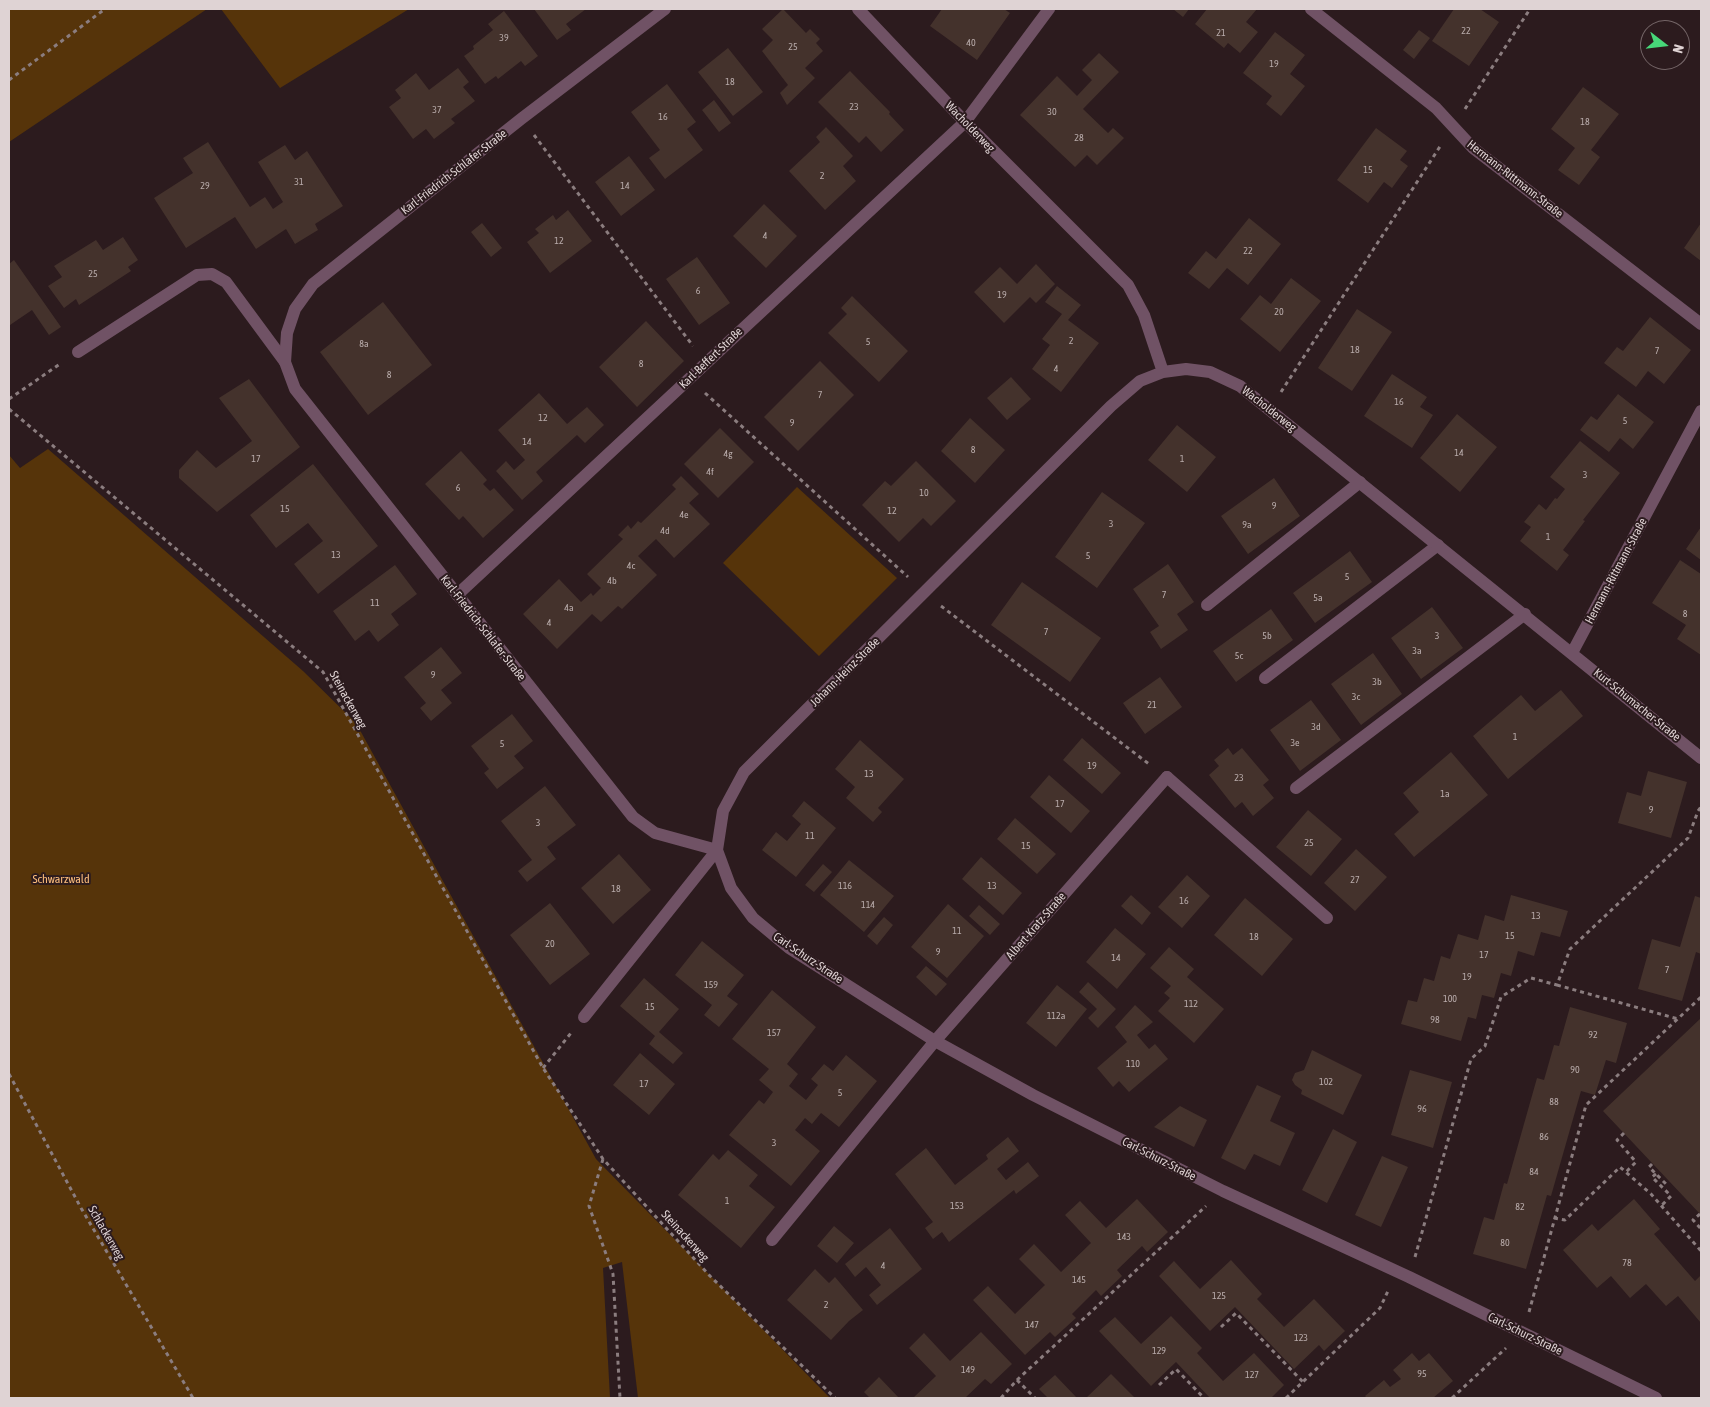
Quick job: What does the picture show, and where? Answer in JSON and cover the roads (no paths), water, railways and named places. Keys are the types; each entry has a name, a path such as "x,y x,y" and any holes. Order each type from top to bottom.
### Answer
{"street":[{"name":"Karl-Friedrich-Schlafer-Straße","path":"285,362 287,333 295,309 313,284 521,119 665,9"},
{"name":"Wacholderweg","path":"858,9 965,122 1128,285 1144,316 1163,372 1186,369 1210,372 1240,386 1572,653"},
{"path":"965,122 1049,9"},
{"name":"Hermann-Rittmann-Straße","path":"1311,9 1436,108 1473,148 1701,324"},
{"name":"Karl-Beffert-Straße","path":"457,595 965,122"},
{"name":"Karl-Friedrich-Schlafer-Straße","path":"78,352 196,276 212,274 226,282 285,362 295,389 633,817 655,833 717,850"},
{"name":"Johann-Heinz-Straße","path":"584,1017 717,850 723,811 744,772 1111,406 1140,381 1163,372"},
{"name":"Hermann-Rittmann-Straße","path":"1572,653 1701,410"},
{"path":"1207,605 1360,482"},
{"path":"1265,678 1438,544"},
{"path":"1296,788 1525,614"},
{"name":"Kurt-Schumacher-Straße","path":"1572,653 1701,758"},
{"name":"Albert-Kratz-Straße","path":"772,1240 935,1041 1167,777 1327,918"},
{"name":"Carl-Schurz-Straße","path":"717,850 731,888 753,918 789,948 935,1041 1033,1095 1223,1191 1409,1277 1656,1398"}],"park label":[{"name":"Schwarzwald","path":"61,879"}]}
